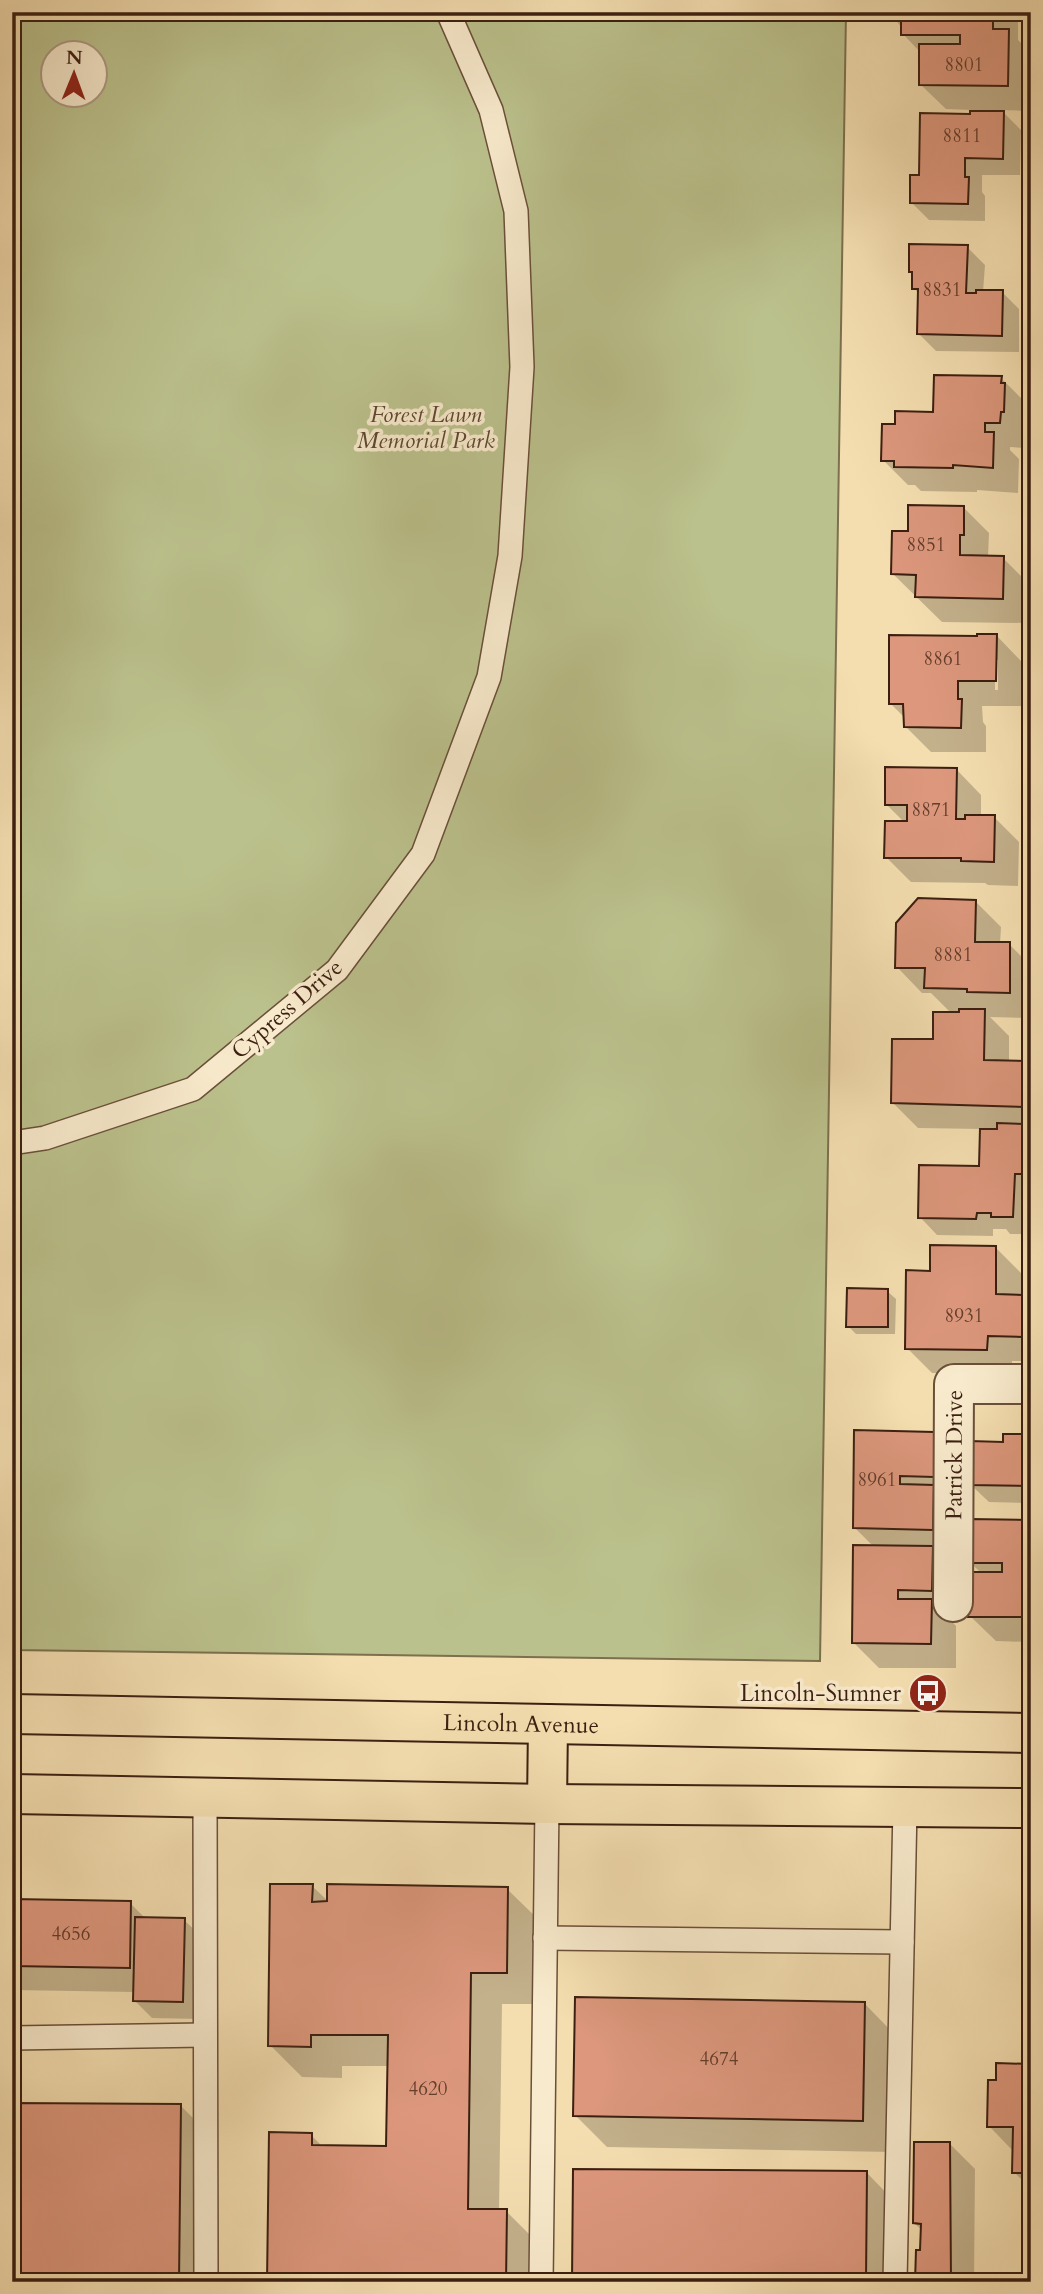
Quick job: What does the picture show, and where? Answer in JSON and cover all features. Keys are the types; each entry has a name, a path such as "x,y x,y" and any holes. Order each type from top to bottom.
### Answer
{"main road":[{"name":"Lincoln Avenue","path":"12,1714 1031,1733"},
{"path":"547,1804 548,1724"},
{"path":"12,1794 547,1804 1031,1808"}],"street":[{"name":"Patrick Drive","path":"953,1602 954,1384 1031,1384"}],"lane":[{"name":"Cypress Drive","path":"12,1143 45,1138 193,1089 337,970 423,854 489,677 510,556 522,367 516,211 491,110 448,12"},
{"path":"205,1798 206,2282"},
{"path":"541,2282 547,1804"},
{"path":"895,2282 905,1807"},
{"path":"545,1938 902,1942"},
{"path":"12,2038 205,2035"}],"green space":[{"name":"Forest Lawn Memorial Park","path":"12,12 846,12 820,1661 12,1650"}],"building":[{"path":"887,12 993,12 993,29 1009,29 1008,86 919,85 919,44 960,44 960,35 901,35 901,15 887,15"},
{"path":"970,111 1004,111 1003,159 965,158 965,177 969,177 968,204 910,203 910,175 919,175 920,113 970,114"},
{"path":"909,244 968,245 966,293 976,293 976,290 1003,290 1002,336 917,334 918,289 912,289"},
{"path":"934,375 1002,376 1001,383 1005,383 1004,412 1001,412 1000,423 985,423 985,432 994,432 993,468 953,465 953,468 894,467 894,461 881,461 882,424 895,424 895,411 933,412"},
{"path":"908,505 964,506 964,535 960,535 960,555 1004,556 1003,599 915,597 916,575 891,574 892,531 908,531"},
{"path":"997,634 996,681 958,681 958,699 962,699 961,728 904,727 903,704 889,704 889,635"},
{"path":"885,767 957,768 956,819 965,819 965,815 995,815 994,862 961,861 961,858 884,858 885,821 907,821 907,805 885,805"},
{"path":"918,898 976,900 975,942 1010,942 1010,993 924,988 925,968 895,968 896,923"},
{"path":"959,1009 985,1009 984,1060 1027,1061 1026,1107 891,1103 892,1039 933,1039 933,1012 959,1012"},
{"path":"997,1123 1027,1124 1026,1174 1015,1174 1013,1217 991,1217 991,1213 977,1213 976,1219 918,1218 919,1165 979,1166 980,1129 997,1129"},
{"path":"930,1245 996,1246 996,1294 1024,1295 1023,1337 988,1336 987,1350 905,1349 906,1270 930,1271"},
{"path":"847,1288 888,1289 888,1327 846,1327"},
{"path":"854,1430 934,1432 934,1477 900,1476 900,1484 934,1485 933,1530 853,1528"},
{"path":"1003,1434 1031,1434 1031,1486 970,1485 970,1441 1003,1442"},
{"path":"970,1519 1031,1520 1031,1617 968,1617 969,1572 1002,1572 1002,1563 969,1563"},
{"path":"853,1545 933,1546 932,1591 898,1590 898,1599 932,1599 931,1644 852,1643"},
{"path":"270,1884 313,1884 312,1902 327,1901 327,1884 508,1887 507,1973 471,1973 468,2209 507,2209 506,2282 323,2282 323,2277 313,2276 313,2282 267,2282 269,2132 312,2133 312,2145 386,2146 388,2035 311,2035 311,2047 268,2046"},
{"path":"12,1899 131,1901 130,1968 12,1966"},
{"path":"135,1917 185,1918 183,2002 133,2001"},
{"path":"575,1997 865,2002 863,2121 573,2116"},
{"path":"996,2063 1031,2064 1031,2173 1012,2173 1013,2127 987,2127 988,2080 996,2080"},
{"path":"12,2103 181,2104 179,2282 12,2282"},
{"path":"914,2142 950,2142 951,2282 915,2282 916,2250 920,2250 921,2224 913,2223"},
{"path":"573,2169 867,2171 866,2281 572,2282"}],"place":[{"name":"Lincoln-Sumner","path":"928,1693"}]}
